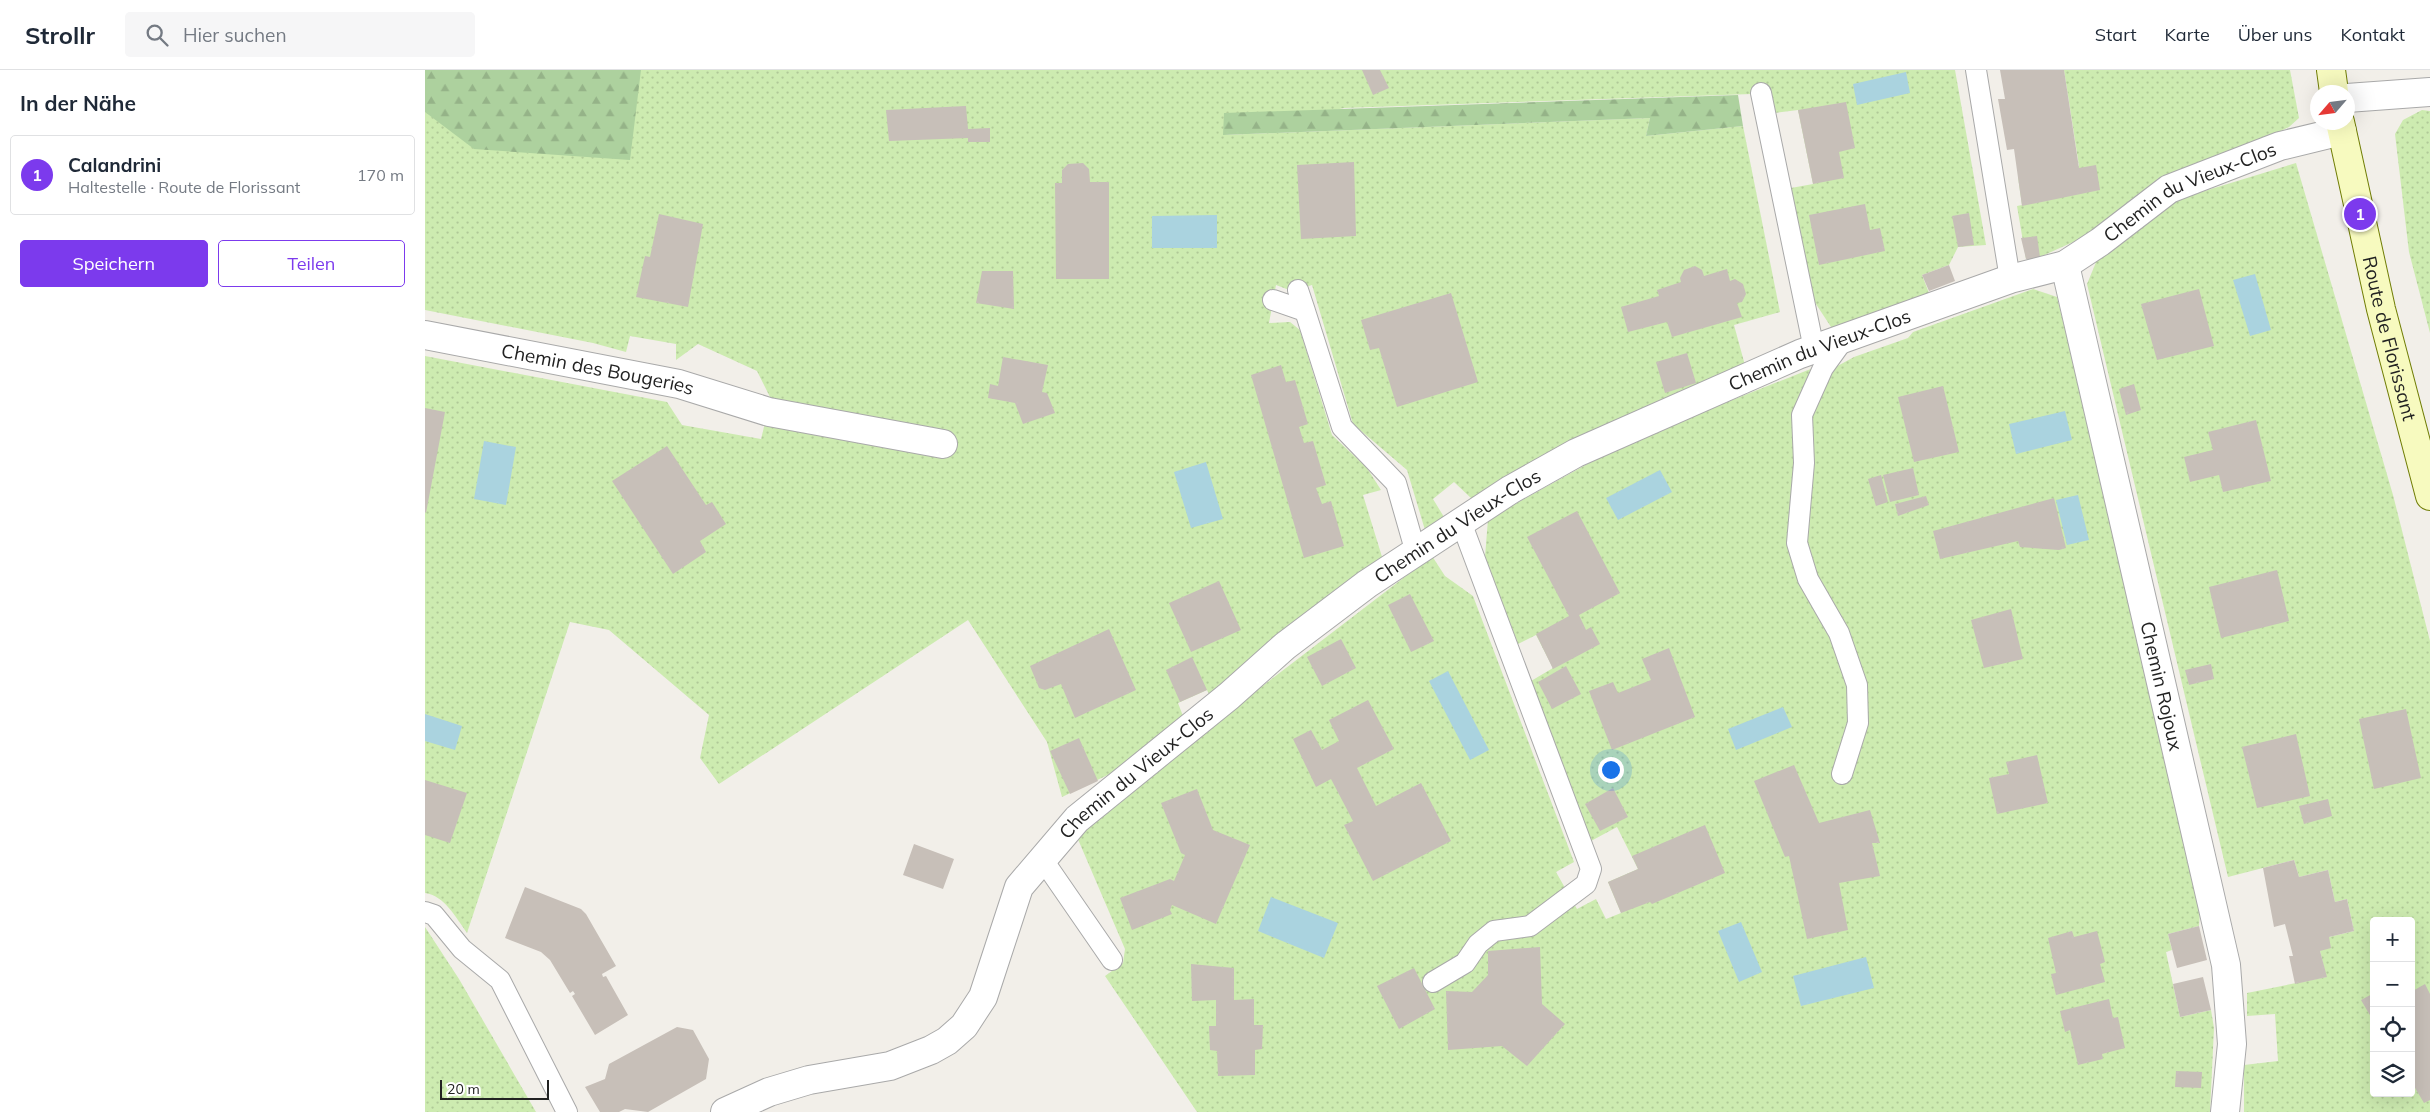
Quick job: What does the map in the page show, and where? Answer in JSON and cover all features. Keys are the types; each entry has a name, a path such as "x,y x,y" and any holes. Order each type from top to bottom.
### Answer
{"main road":[{"path":"2331,70 2333,85"},
{"name":"Route de Florissant","path":"2342,130 2381,309 2430,496"}],"street":[{"path":"2355,97 2430,92"},
{"name":"Chemin du Vieux-Clos","path":"725,1112 769,1092 809,1080 890,1066 931,1050 947,1041 964,1026 983,998 1019,887 1077,819 1229,696 1285,646 1367,584 1511,490 1576,453 1697,398 1814,349 2010,279 2065,265 2100,242 2169,189 2279,146 2331,130"},
{"name":"Chemin Rojoux","path":"2065,265 2226,965 2231,1044 2225,1112"},
{"name":"Chemin des Bougeries","path":"425,335 679,384 769,412 943,444"}],"lane":[{"path":"1976,70 2010,279"},
{"path":"1761,93 1814,349"},
{"path":"1298,290 1342,427 1396,482 1415,553"},
{"path":"1273,300 1305,311"},
{"path":"1842,774 1858,723 1857,685 1839,633 1808,578 1797,543 1804,463 1802,415 1823,368 1844,339"},
{"path":"1433,982 1465,963 1478,944 1494,932 1530,926 1586,884 1591,869 1461,522"},
{"path":"1043,860 1112,960"},
{"path":"425,912 434,915 462,949 500,980 567,1112"}],"green space":[{"path":"425,70 1955,70 1986,245 1958,247 1949,265 1922,275 1931,298 1833,330 1812,298 1791,188 1813,184 1798,110 1775,113 1752,94 1344,108 1224,135 1650,118 1646,136 1743,126 1780,312 1734,325 1746,369 1472,499 1454,482 1433,499 1444,517 1425,530 1407,470 1353,424 1312,285 1292,291 1276,285 1269,323 1290,322 1300,330 1332,435 1367,468 1381,490 1363,495 1383,560 1278,637 1209,694 1207,690 1178,703 1183,716 1114,772 1062,797 1047,742 968,620 719,784 700,758 709,715 609,630 570,622 467,933 444,903 438,898 425,893 425,356 667,402 682,425 761,439 771,399 757,371 698,344 676,360 676,344 630,336 626,352 593,343 425,310"},
{"path":"425,70 641,70 630,160 474,149 425,112"},
{"path":"2064,70 2290,70 2299,118 2289,127 2236,152 2154,183 2091,234 2031,261 2026,259 2017,206 2022,205 2018,177 2079,166"},
{"path":"1738,95 1743,126 1646,136 1650,118 1223,135 1224,113"},
{"path":"2422,110 2430,111 2430,333 2409,252 2395,134 2403,120"},
{"path":"2296,163 2393,495 2430,641 2430,1112 2244,1112 2244,1065 2278,1061 2275,1014 2247,1016 2247,993 2326,977 2320,951 2329,937 2354,931 2347,899 2335,902 2328,870 2299,877 2294,860 2228,877 2087,284 2099,255 2162,204"},
{"path":"2033,289 2057,297 2096,454 2200,911 2199,926 2168,934 2172,950 2166,952 2180,1017 2211,1010 2214,1028 2210,1112 1197,1112 1105,976 1123,963 1125,949 1077,837 1234,708 1432,556 1445,576 1473,596 1574,862 1556,872 1577,909 1596,899 1606,919 1621,913 1608,882 1638,869 1617,827 1591,841 1531,681 1553,668 1536,635 1518,644 1485,557 1488,519 1629,441 1813,368 1832,369 1854,357 1908,338 1913,332"},
{"path":"425,927 459,979 536,1112 425,1112"}],"water":[{"path":"1906,72 1910,93 1857,105 1853,84"},
{"path":"1217,215 1217,248 1152,248 1152,216"},
{"path":"2255,274 2271,330 2250,336 2233,280"},
{"path":"2065,411 2072,440 2016,454 2009,424"},
{"path":"484,441 516,447 506,505 474,499"},
{"path":"1206,462 1223,519 1191,528 1174,472"},
{"path":"1660,470 1672,492 1618,520 1606,498"},
{"path":"2078,495 2089,540 2067,545 2056,500"},
{"path":"1448,671 1489,750 1470,760 1429,681"},
{"path":"1783,707 1792,727 1736,750 1728,729"},
{"path":"425,714 462,726 455,750 425,741"},
{"path":"1271,897 1338,923 1324,958 1258,931"},
{"path":"1741,922 1762,972 1739,982 1718,931"},
{"path":"1866,957 1874,988 1801,1006 1793,976"}],"building":[{"path":"1362,70 1380,70 1389,88 1373,95"},
{"path":"2000,70 2064,70 2079,168 2096,165 2100,190 2022,206 2014,149 2007,150 1998,99 2005,99"},
{"path":"1846,102 1855,148 1839,152 1844,178 1813,184 1798,110"},
{"path":"966,106 968,129 990,128 990,142 968,142 968,138 889,141 886,110"},
{"path":"1354,162 1356,236 1301,239 1297,165"},
{"path":"1083,163 1089,169 1090,182 1109,182 1109,279 1056,279 1055,183 1062,183 1062,170 1068,164"},
{"path":"1865,204 1870,230 1880,228 1885,251 1819,265 1809,215"},
{"path":"1969,213 1974,245 1958,247 1952,216"},
{"path":"659,214 703,224 688,307 636,297 645,256 650,257"},
{"path":"2037,236 2040,257 2031,261 2026,259 2021,238"},
{"path":"1949,265 1955,281 1929,291 1922,275"},
{"path":"1695,266 1702,270 1704,276 1727,269 1730,281 1735,279 1743,284 1746,294 1742,302 1737,303 1742,317 1672,337 1667,322 1628,332 1621,307 1659,296 1657,290 1681,282 1680,278 1684,270"},
{"path":"982,271 1013,271 1014,309 976,303"},
{"path":"2199,289 2214,346 2157,360 2141,304"},
{"path":"1451,293 1478,382 1397,407 1379,348 1370,350 1361,320"},
{"path":"1687,353 1696,383 1665,393 1656,362"},
{"path":"1003,357 1048,365 1042,392 1047,393 1055,413 1023,424 1015,403 988,398 990,384 998,386"},
{"path":"1281,365 1286,382 1295,380 1308,424 1299,427 1304,443 1313,441 1326,485 1316,488 1322,504 1331,501 1344,546 1304,558 1251,375"},
{"path":"2134,384 2141,410 2126,415 2119,389"},
{"path":"1943,386 1959,452 1914,462 1898,397"},
{"path":"425,408 445,412 426,513 425,512"},
{"path":"2256,420 2271,481 2223,492 2219,475 2190,482 2184,457 2213,450 2208,432"},
{"path":"667,446 706,505 712,502 726,524 700,541 706,552 673,574 612,481"},
{"path":"1913,468 1919,495 1890,502 1883,475"},
{"path":"1881,475 1888,502 1876,506 1868,479"},
{"path":"1926,496 1929,505 1898,516 1895,504"},
{"path":"2054,498 2066,548 2059,550 2020,547 2018,541 1940,559 1933,531"},
{"path":"1577,511 1620,593 1579,615 1586,630 1591,627 1600,644 1553,669 1536,634 1569,616 1527,537"},
{"path":"2277,570 2289,621 2221,638 2209,587"},
{"path":"1219,581 1241,630 1191,652 1169,603"},
{"path":"1410,594 1434,641 1411,652 1388,605"},
{"path":"2011,609 2023,659 1984,668 1971,620"},
{"path":"1109,629 1136,690 1075,718 1061,684 1045,690 1039,688 1030,666"},
{"path":"1341,639 1356,668 1322,686 1307,657"},
{"path":"1669,648 1695,717 1612,750 1589,691 1613,682 1618,693 1651,680 1642,659"},
{"path":"1192,657 1207,690 1180,702 1166,670"},
{"path":"2211,664 2214,679 2189,685 2185,670"},
{"path":"1566,666 1581,694 1552,709 1538,682"},
{"path":"1368,700 1394,749 1357,768 1376,806 1421,783 1451,841 1373,881 1344,825 1353,821 1331,779 1316,787 1293,739 1311,730 1322,750 1339,741 1329,720"},
{"path":"2406,709 2421,778 2374,789 2359,719"},
{"path":"2296,734 2310,796 2257,808 2242,747"},
{"path":"1079,738 1098,781 1070,794 1050,751"},
{"path":"2037,755 2048,803 1997,814 1989,778 2009,774 2006,762"},
{"path":"1794,765 1819,823 1870,810 1880,843 1872,843 1880,876 1839,883 1848,930 1807,939 1789,856 1785,857 1754,781"},
{"path":"425,780 467,793 450,843 425,835"},
{"path":"1613,788 1628,817 1600,831 1585,804"},
{"path":"1197,789 1213,830 1250,845 1216,924 1172,905 1170,910 1172,914 1132,930 1120,898 1170,879 1174,881 1185,855 1181,853 1161,803"},
{"path":"2328,799 2332,816 2304,824 2299,806"},
{"path":"1705,825 1725,873 1652,904 1650,902 1621,913 1608,882 1638,869 1632,856"},
{"path":"914,844 954,859 943,889 903,875"},
{"path":"2294,860 2299,877 2328,870 2335,902 2347,899 2354,931 2329,937 2331,948 2320,951 2327,977 2295,984 2289,956 2293,956 2285,924 2274,927 2263,868"},
{"path":"525,887 581,909 586,914 616,966 602,974 603,977 606,976 628,1015 595,1035 572,996 575,994 573,991 570,993 550,960 541,952 505,938"},
{"path":"2199,926 2207,960 2177,968 2168,934"},
{"path":"2072,931 2074,937 2097,931 2105,962 2100,964 2105,982 2056,995 2051,974 2056,973 2048,938"},
{"path":"1540,947 1542,1004 1565,1024 1527,1066 1502,1046 1448,1050 1446,991 1472,992 1488,975 1488,951"},
{"path":"1191,964 1234,968 1234,1000 1254,999 1254,1025 1263,1025 1262,1049 1255,1050 1255,1075 1218,1076 1217,1051 1210,1050 1209,1026 1216,1026 1216,1000 1192,1001"},
{"path":"1414,968 1435,1009 1399,1029 1377,986"},
{"path":"2203,977 2211,1010 2180,1017 2173,984"},
{"path":"2425,984 2430,994 2430,1100 2424,1103 2415,1088 2415,990"},
{"path":"2370,995 2370,1015 2361,1000"},
{"path":"2109,999 2113,1018 2118,1017 2125,1048 2102,1054 2103,1059 2078,1065 2070,1030 2065,1032 2060,1011"},
{"path":"677,1027 693,1030 709,1059 706,1079 648,1112 625,1109 619,1112 600,1112 585,1087 605,1079 609,1064"},
{"path":"2176,1071 2202,1072 2201,1088 2175,1087"}],"place":[{"name":"Calandrini","path":"2360,214"}]}
